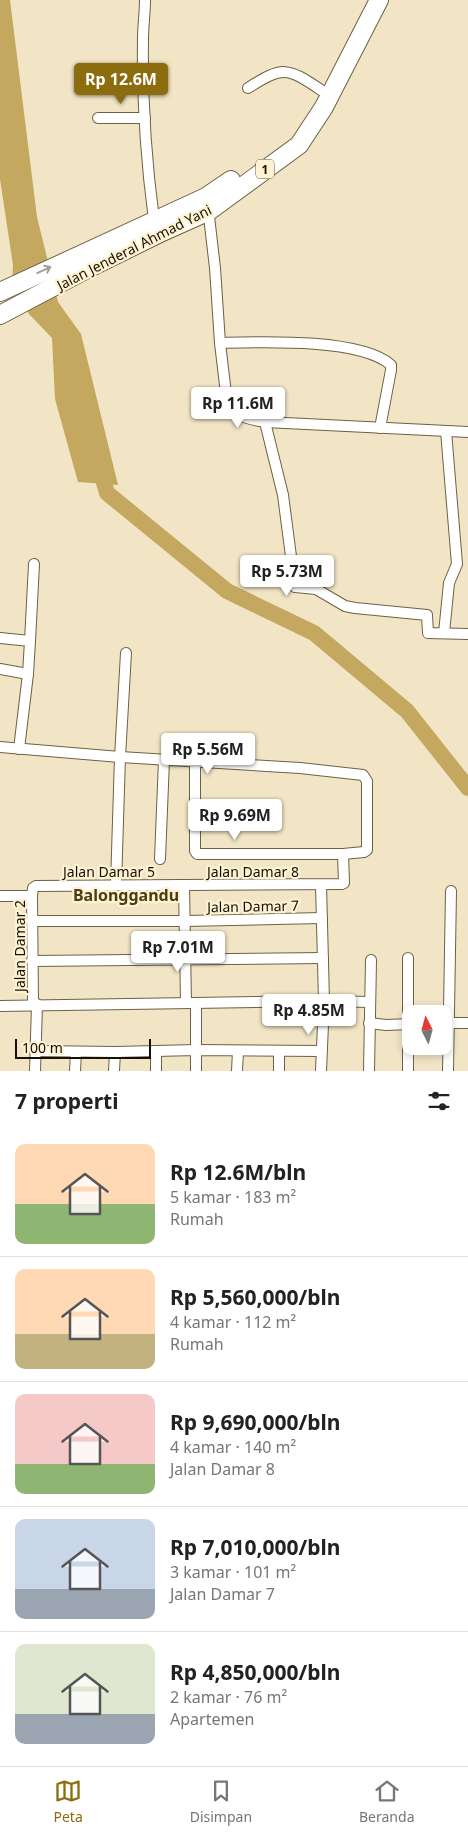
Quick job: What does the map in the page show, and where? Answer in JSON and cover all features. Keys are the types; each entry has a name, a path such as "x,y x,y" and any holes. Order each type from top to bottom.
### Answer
{"highway":[{"name":"1","path":"0,292 121,236 158,226 208,204 287,141 321,90 366,0"},
{"name":"Jalan Jenderal Ahmad Yani","path":"208,204 299,145 324,107 379,0"},
{"name":"Jalan Jenderal Ahmad Yani","path":"0,315 85,270 158,226"}],"street":[{"path":"145,0 143,38 148,176 158,226"},
{"path":"248,88 279,71 301,76 321,90"},
{"path":"98,118 145,118"},
{"path":"208,204 220,343 227,402 230,409 243,418 265,422 468,432"},
{"path":"220,343 294,343 339,347 356,349 381,358 391,365 392,370 380,428"},
{"path":"265,422 283,494 295,587 316,590 345,606 427,615 428,633 468,634"},
{"path":"444,634 449,583 457,564 446,432"},
{"path":"19,749 28,674 34,564"},
{"path":"0,638 30,641"},
{"path":"116,885 120,757 126,653"},
{"path":"0,669 28,674"},
{"path":"0,748 300,768 363,775 367,781 367,850 343,854 196,854 195,762"},
{"path":"160,859 164,760"},
{"name":"Jalan Damar 8","path":"184,885 344,884 343,854"},
{"name":"Jalan Damar 5","path":"0,896 33,891 116,885 184,885"},
{"path":"184,885 185,960 196,1050 196,1071"},
{"path":"321,885 324,1001 321,1071"},
{"name":"Jalan Damar 2","path":"33,891 32,961 35,1004 35,1071"},
{"path":"447,1005 451,891"},
{"name":"Jalan Damar 7","path":"32,921 185,921 322,918"},
{"path":"32,961 323,958"},
{"path":"408,958 409,1005"},
{"path":"369,1071 371,960"},
{"path":"0,1006 35,1004 370,1002"},
{"path":"370,1023 402,1024"},
{"path":"452,1023 468,1023"},
{"path":"36,1051 321,1050"},
{"path":"156,1051 156,1071"},
{"path":"237,1071 238,1051"},
{"path":"279,1051 279,1071"},
{"path":"75,1071 76,1052"},
{"path":"114,1071 115,1052"},
{"path":"408,1071 409,1055"},
{"path":"447,1055 448,1071"}],"shaded area":[{"path":"0,0 10,0 37,217 58,302 81,334 118,485 78,482 55,399 52,338 29,314 12,285 13,265 0,179"}],"waterway":[{"path":"98,463 107,493 227,591 314,633 407,711 468,788"}],"district":[{"name":"Balonggandu","path":"126,895"}]}
